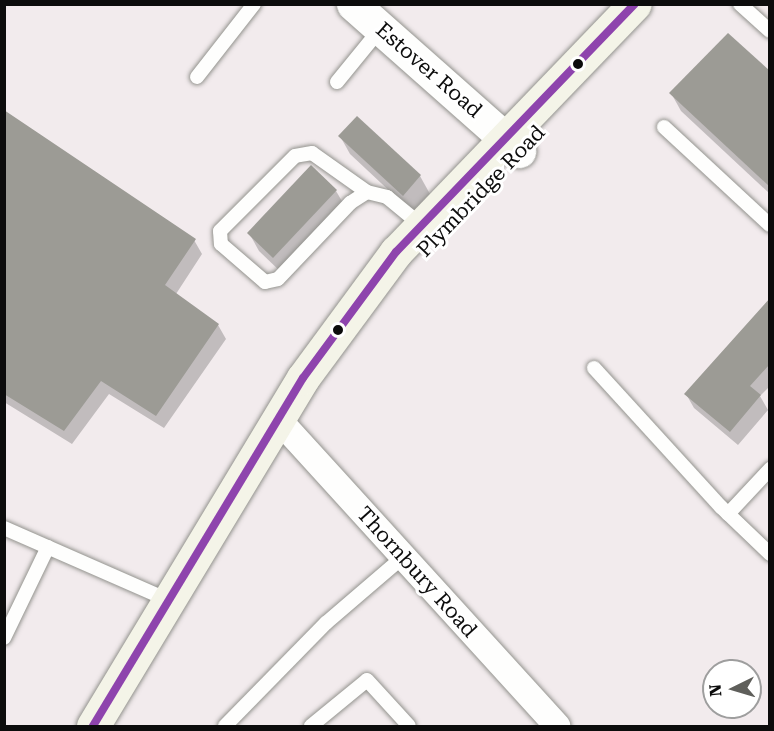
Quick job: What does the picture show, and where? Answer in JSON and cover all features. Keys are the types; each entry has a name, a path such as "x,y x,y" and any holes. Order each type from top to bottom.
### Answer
{"main road":[{"name":"Plymbridge Road","path":"303,378 635,4"},
{"name":"Plymbridge Road","path":"93,726 303,378 396,252 421,225 512,144 659,4"}],"street":[{"name":"Estover Road","path":"353,4 512,144"},
{"name":"Thornbury Road","path":"278,418 557,726"}],"lane":[{"path":"197,77 254,4"},
{"path":"740,4 770,32"},
{"path":"336,82 381,27"},
{"path":"664,127 770,225"},
{"path":"367,192 350,203 278,279 265,282 221,244 220,231 295,156 312,153 367,192 387,197 421,225"},
{"path":"594,368 728,514 770,554"},
{"path":"728,514 770,469"},
{"path":"4,528 168,600"},
{"path":"4,638 48,547"},
{"path":"225,726 326,622 404,557"},
{"path":"310,726 367,680 409,726"}],"shaded area":[{"path":"4,5 769,5 769,726 5,726"}],"building":[{"path":"728,33 770,71 770,187 669,93"},
{"path":"4,110 196,239 165,285 219,324 156,416 101,381 64,431 4,394"},
{"path":"357,116 421,175 403,196 338,136"},
{"path":"311,165 337,190 273,258 247,233"},
{"path":"770,298 770,364 750,386 761,395 730,432 684,394"}],"transit line":[{"path":"93,726 303,378 396,252 635,4"}]}
